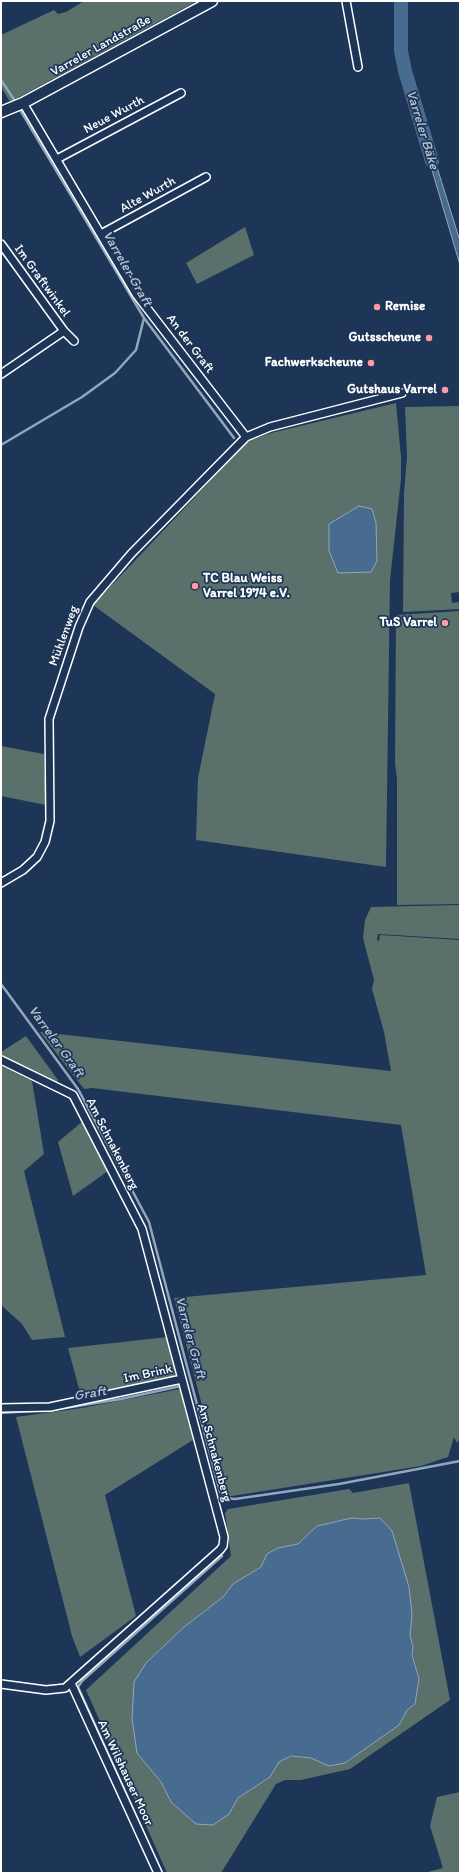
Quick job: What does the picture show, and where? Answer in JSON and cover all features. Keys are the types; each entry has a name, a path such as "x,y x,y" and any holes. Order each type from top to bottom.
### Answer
{"main road":[{"name":"Varreler Landstraße","path":"1,112 20,105 212,1"}],"street":[{"path":"346,1 358,67"},
{"name":"Neue Wurth","path":"57,159 181,93"},
{"name":"An der Graft","path":"20,105 57,159 136,294 246,437"},
{"name":"Alte Wurth","path":"101,234 206,176"},
{"name":"Im Graftwinkel","path":"1,244 64,331 74,341"},
{"name":"Im Graftwinkel","path":"3,370 64,331"},
{"path":"246,437 270,428 402,393"},
{"name":"Mühlenweg","path":"1,883 24,870 37,857 45,842 50,821 49,719 79,627 90,602 131,554 246,437"},
{"name":"Am Schnakenberg","path":"1,1060 73,1095 142,1229 223,1532 223,1546 220,1550 70,1683"},
{"name":"Im Brink","path":"1,1408 50,1406 182,1379"},
{"path":"1,1684 51,1690 65,1688 70,1683"},
{"name":"Am Wilshauser Moor","path":"70,1683 158,1873"}],"green space":[{"path":"84,1 197,1 10,102 1,87 1,35 54,10 58,14 66,12"},
{"path":"245,227 254,255 197,284 186,263"},
{"path":"396,403 401,457 401,479 390,580 386,867 196,840 198,778 215,694 93,605 248,441 271,433"},
{"path":"460,406 460,592 451,593 452,603 460,602 460,609 403,612 404,493 407,457 405,407"},
{"path":"460,611 460,904 397,905 397,779 395,762 396,615"},
{"path":"1,746 44,754 46,805 1,796"},
{"path":"460,905 460,939 378,934 377,940 379,941 380,935 460,940 460,1439 457,1443 454,1437 448,1457 421,1466 226,1497 174,1298 426,1275 401,1125 92,1088 84,1089 40,1032 391,1071 384,1032 372,989 374,980 363,938 365,920 371,907"},
{"path":"26,1036 58,1080 56,1084 1,1056 1,1052"},
{"path":"1,1066 32,1081 44,1154 24,1171 65,1337 32,1340 22,1324 1,1305"},
{"path":"83,1121 108,1171 73,1196 58,1142"},
{"path":"168,1337 177,1369 173,1377 81,1396 68,1348"},
{"path":"180,1389 193,1440 105,1495 136,1616 80,1657 72,1636 16,1417 82,1408"},
{"path":"409,1483 450,1700 350,1769 301,1780 285,1780 276,1784 221,1873 167,1873 86,1690 231,1556 225,1513 228,1509 349,1489 353,1493","holes":["352,1518 380,1518 409,1587 412,1614 410,1636 413,1646 412,1655 419,1679 415,1704 407,1710 399,1725 345,1763 329,1766 311,1758 291,1756 279,1762 270,1777 238,1798 229,1814 171,1802 161,1782 137,1753 146,1663 184,1627 223,1597 233,1584 261,1567 267,1554 278,1548 298,1544 317,1526"]},
{"path":"460,1792 460,1873 424,1873 443,1868 430,1826 437,1797"}],"water":[{"path":"427,144 431,148 460,241 460,265 426,150"},
{"path":"359,506 372,509 376,523 377,561 371,572 338,573 329,551 329,524"},
{"path":"352,1518 380,1518 392,1531 409,1587 412,1614 410,1636 413,1646 412,1655 419,1679 415,1704 407,1710 399,1725 345,1763 329,1766 311,1758 291,1756 279,1762 270,1777 238,1798 229,1814 213,1825 196,1824 171,1802 161,1782 137,1753 132,1719 134,1682 146,1663 184,1627 223,1597 233,1584 261,1567 267,1554 278,1548 298,1544 317,1526"}],"waterway":[{"name":"Varreler Bäke","path":"401,1 401,51 405,71 432,161"},
{"name":"Varreler Graft","path":"1,80 17,104"},
{"name":"Varreler Graft","path":"1,445 82,397 115,373 136,350 144,318 19,108"},
{"path":"144,318 234,438"},
{"name":"Varreler Graft","path":"1,984 78,1089 149,1222 220,1492 224,1498 235,1499 339,1484 460,1461"},
{"name":"Graft","path":"53,1410 121,1399 181,1386"},
{"name":"Graft","path":"1,1413 46,1410"},
{"path":"162,1873 78,1687 82,1681 222,1556"}],"place":[{"name":"Remise","path":"377,307"},
{"name":"Gutsscheune","path":"429,338"},
{"name":"Fachwerkscheune","path":"371,363"},
{"name":"Gutshaus Varrel","path":"445,390"},
{"name":"TC Blau Weiss Varrel 1974 e.V.","path":"195,586"},
{"name":"TuS Varrel","path":"445,623"}]}
